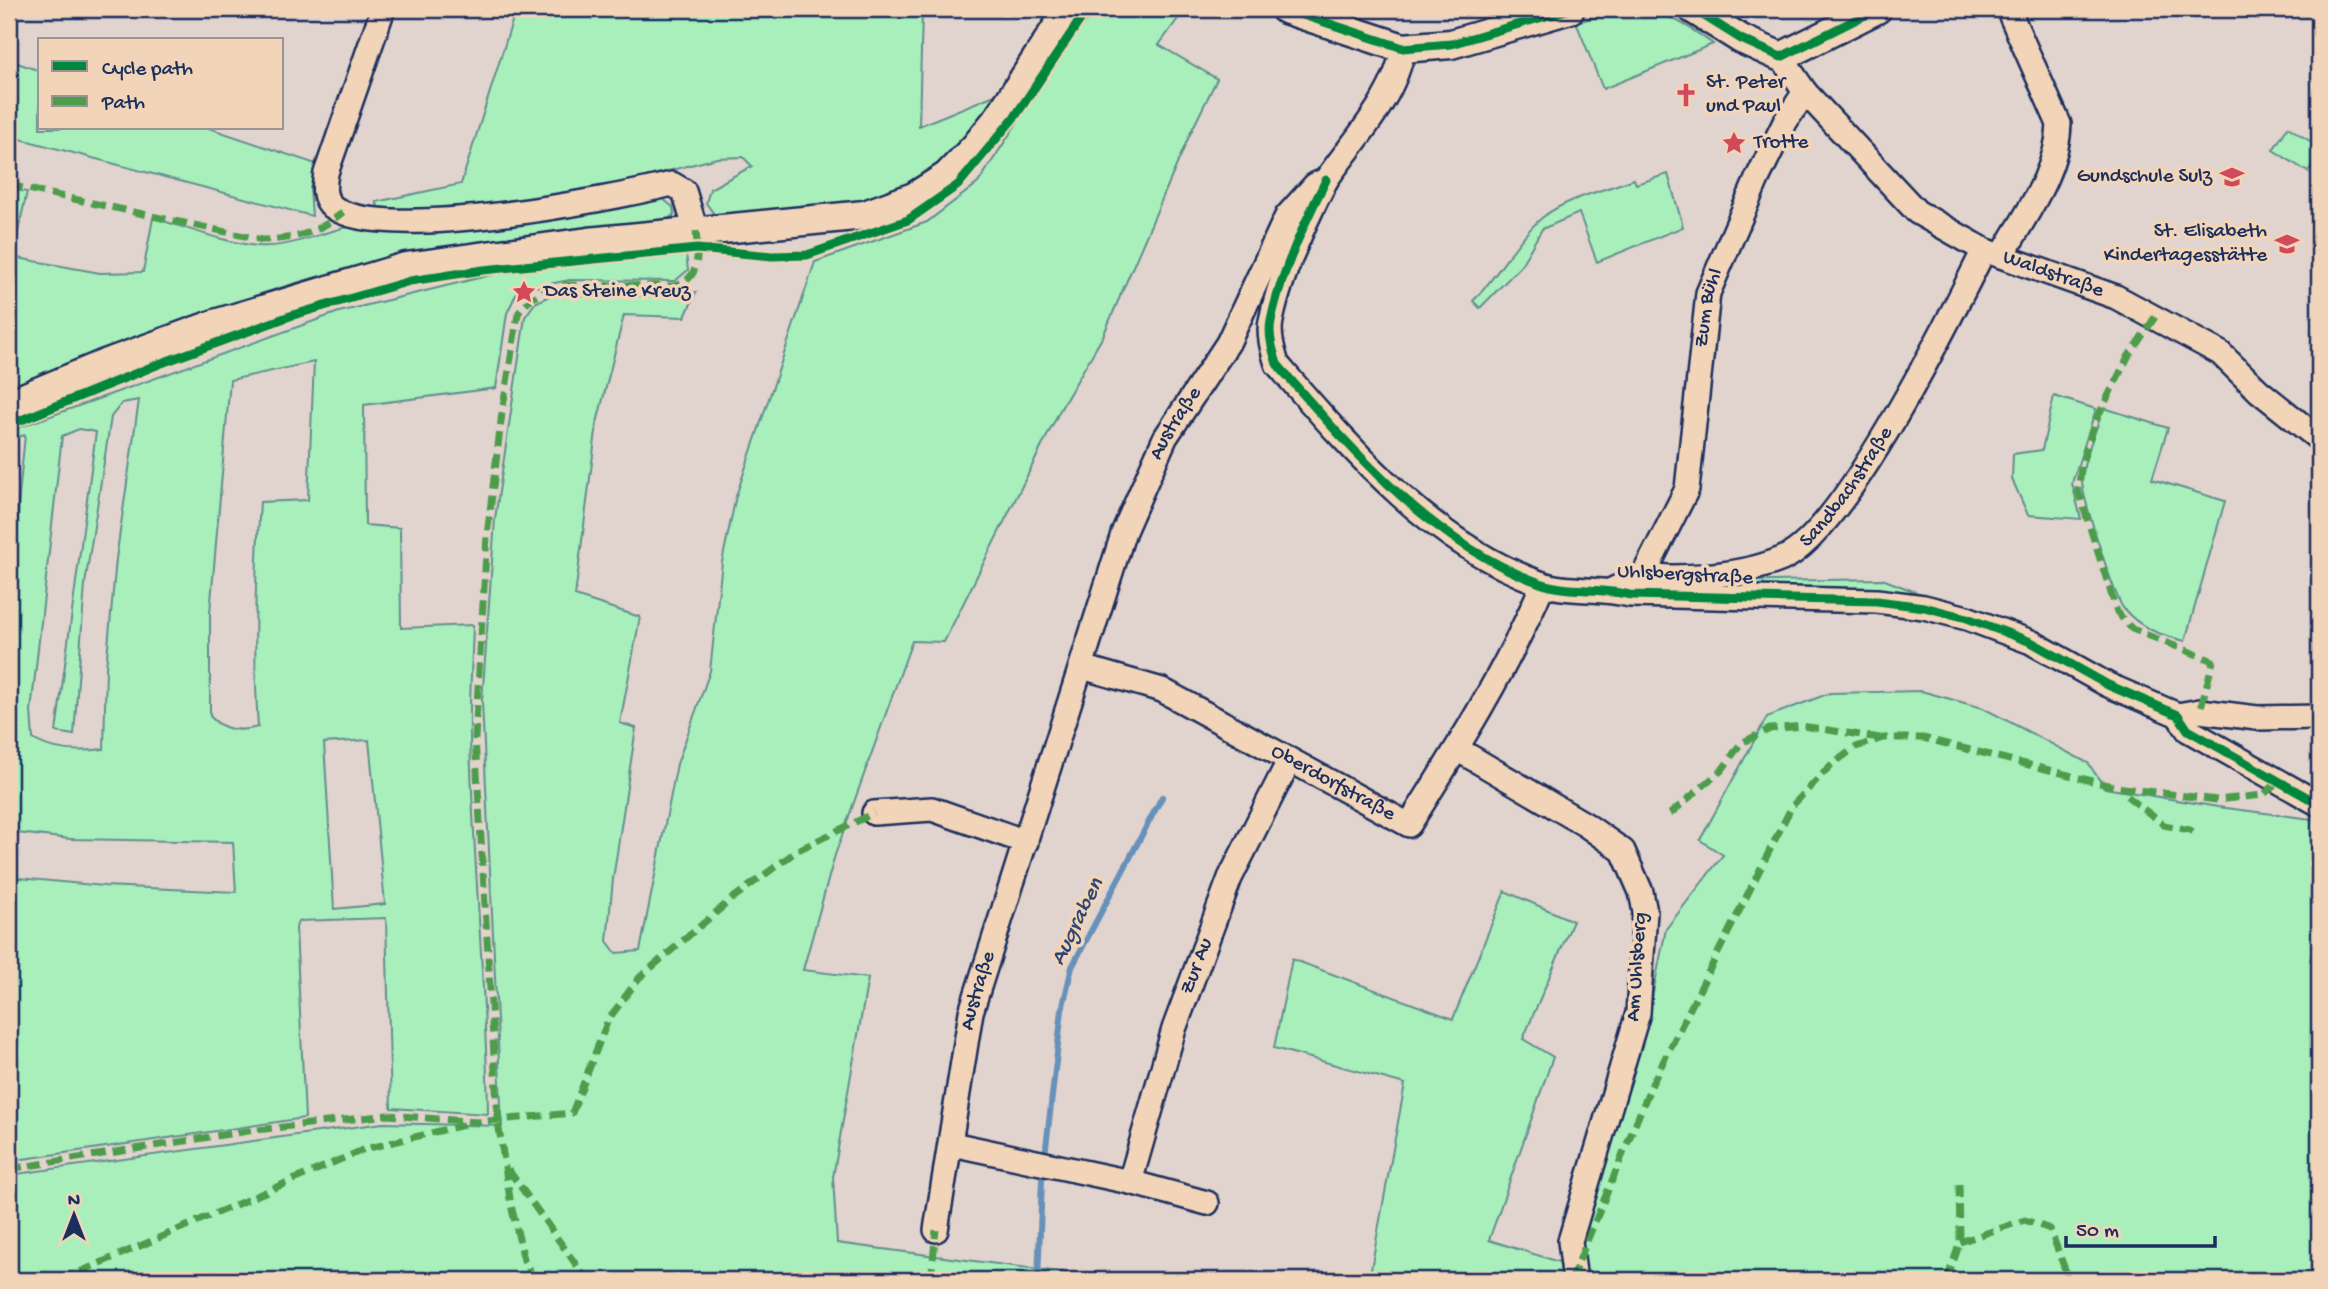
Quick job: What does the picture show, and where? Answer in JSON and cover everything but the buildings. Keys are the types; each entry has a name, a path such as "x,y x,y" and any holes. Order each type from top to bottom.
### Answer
{"street":[{"path":"383,9 326,173 323,193 332,206 356,219 463,218 549,209 672,184 684,191 696,231"},
{"path":"9,404 105,364 215,324 405,267 480,255 865,215 914,197 947,176 975,148 1039,59 1056,29 1075,9"},
{"path":"1285,9 1404,48 1451,44 1570,9"},
{"path":"1693,9 1741,38 1782,57 1805,92"},
{"path":"1782,57 1877,9"},
{"name":"Sandbachstraße","path":"1612,590 1643,576 1672,577 1738,572 1785,558 1815,534 1871,458 1938,341 1993,253 2050,170 2059,139 2055,109 2008,9"},
{"name":"Austraße","path":"936,1230 971,1012 1083,667 1124,531 1166,438 1228,344 1287,216 1308,191 1326,180 1400,71 1404,48"},
{"name":"Waldstraße","path":"1805,92 1917,212 1993,253 2116,297 2220,353 2259,391 2319,439"},
{"name":"Zum Bühl","path":"1643,576 1687,489 1708,293 1757,179 1785,122 1805,92"},
{"name":"Uhlsbergstraße","path":"1326,180 1311,211 1270,323 1277,364 1364,459 1438,527 1488,560 1543,584 1612,590 1630,595 1864,600 1924,607 1967,618 2031,642 2108,685 2178,715 2188,730 2319,804"},
{"name":"Oberdorfstraße","path":"1083,667 1162,690 1409,825 1457,749 1522,633 1543,584"},
{"name":"Uhlsbergstraße","path":"2178,715 2200,711 2257,718 2319,717"},
{"name":"Am Uhlsberg","path":"1457,749 1586,825 1623,851 1641,892 1645,912 1638,1013 1570,1241 1574,1273"},
{"name":"Zur Au","path":"1130,1182 1174,1029 1226,891 1289,761"},
{"path":"874,813 932,809 1026,842"},
{"path":"951,1144 1130,1182 1207,1203"}],"green space":[{"path":"516,9 947,9 922,12 919,126 997,94 973,130 941,162 904,187 863,202 735,217 714,214 706,203 710,189 752,166 743,157 717,158 574,196 412,216 382,214 376,202 461,184"},
{"path":"1105,9 1185,9 1159,45 1217,79 1190,134 1103,336 1060,410 944,642 912,641 835,855 803,970 868,978 833,1177 837,1243 1120,1280 9,1280 9,1175 383,1123 502,1126 482,702 495,519 525,317 535,303 549,296 676,296 696,292 685,317 624,315 597,423 575,596 640,617 620,723 636,728 613,879 607,941 616,953 640,951 677,764 710,671 722,562 736,496 815,262 927,222 978,183 1066,47 1087,20"},
{"path":"1621,11 1650,12 1670,18 1713,44 1603,89 1576,22"},
{"path":"9,60 38,70 38,130 215,130 319,165 310,188 312,216 9,136"},
{"path":"2288,127 2319,147 2319,153 2308,172 2273,150"},
{"path":"1668,174 1683,227 1597,262 1579,213 1542,229 1520,267 1480,308 1473,301 1525,235 1553,210 1634,179 1636,184"},
{"path":"9,189 27,192 12,257 100,273 143,272 153,218 232,242 268,246 288,244 349,227 406,224 446,225 476,230 663,199 673,207 674,214 665,222 475,242 360,265 208,312 9,388"},
{"path":"686,254 688,270 675,281 570,280 518,290 507,313 496,388 364,405 365,525 400,528 401,628 473,625 470,737 488,1114 391,1108 386,918 298,921 296,928 305,1118 9,1161 9,877 104,886 236,892 233,842 71,839 9,832 9,597 25,435 9,439 9,431 339,312 495,274","holes":["314,362 308,500 260,502 255,614 258,727 232,729 220,725 210,716 210,613 230,380","139,400 116,559 106,668 104,749 58,749 33,739 31,711 62,436 79,429 96,432 56,732 74,735 85,584 111,417 122,403","369,740 385,904 334,909 324,743"]},
{"path":"2054,396 2096,409 2072,483 2081,519 2028,515 2012,479 2013,454 2042,450"},
{"path":"2104,408 2168,428 2152,479 2225,501 2185,641 2137,622 2124,609 2107,568 2082,481 2087,453"},
{"path":"1882,579 1950,605 1706,592 1655,583"},
{"path":"1921,691 1983,708 2088,763 2105,788 2319,820 2319,1280 1369,1280 1405,1084 1274,1048 1292,959 1453,1019 1505,891 1573,921 1523,1039 1553,1057 1489,1240 1575,1267 1645,1032 1666,929 1723,855 1700,840 1767,717 1830,693"}],"waterway":[{"name":"Augraben","path":"1045,1156 1062,1010 1072,967 1162,797"},
{"name":"Augraben","path":"1038,1280 1042,1180"}],"marked path":[{"path":"9,185 263,240 306,234 343,212"},
{"path":"535,1280 524,1260 511,1205 498,1122 475,738 487,536 502,413 518,314 526,303 542,292 562,285 675,286 683,283 694,272 696,231"},
{"path":"2155,317 2128,357 2095,422 2082,463 2078,490 2117,612 2132,629 2213,661 2200,711"},
{"path":"1670,814 1722,770 1741,743 1770,729 1802,726 1880,738"},
{"path":"1571,1280 1651,1086 1792,806 1831,765 1856,747 1883,738 1923,738 2116,787 2217,800 2263,795 2278,782"},
{"path":"2127,796 2164,825 2190,830 2199,835"},
{"path":"9,1169 248,1131 388,1115 478,1122 572,1113 608,1020 639,978 733,898 798,850 874,813"},
{"path":"2312,962 2319,942"},
{"path":"61,1280 365,1149 464,1125"},
{"path":"508,1169 587,1280"},
{"path":"1947,1280 1960,1242 1959,1179"},
{"path":"1960,1242 2025,1220 2050,1229 2067,1275"},
{"path":"931,1280 936,1230"},
{"path":"2031,1280 2067,1275 2075,1280"}],"cycle path":[{"path":"9,425 159,364 290,316 410,281 483,270 697,249 772,256 807,255 908,220 958,185 1016,115 1080,20 1082,9"},
{"path":"1285,9 1403,48 1451,44 1570,9"},
{"path":"1693,9 1741,39 1781,57 1877,9"},
{"path":"1326,180 1294,249 1275,304 1270,332 1277,364 1334,429 1395,491 1463,544 1500,566 1540,583 1561,588 1630,595 1877,601 1924,607 1967,618 2031,642 2108,685 2178,715 2188,730 2319,804"}],"place":[{"name":"St. Peter und Paul","path":"1686,95"},
{"name":"Trotte","path":"1734,143"},
{"name":"Gundschule Sulz","path":"2232,177"},
{"name":"St. Elisabeth Kindertagesstätte","path":"2287,244"},
{"name":"Das Steine Kreuz","path":"524,292"}]}
